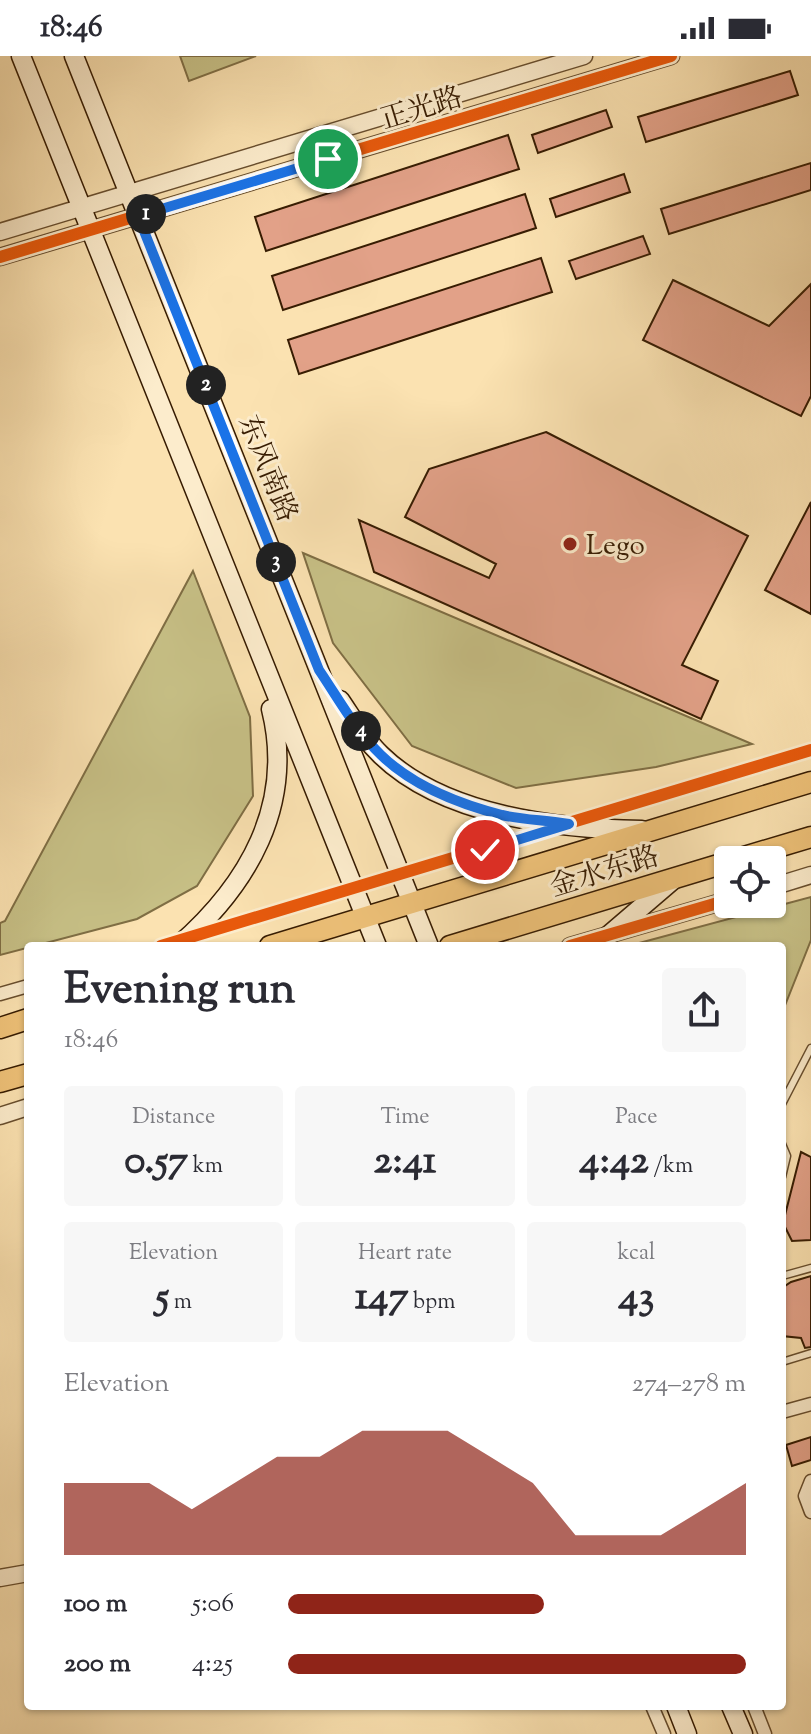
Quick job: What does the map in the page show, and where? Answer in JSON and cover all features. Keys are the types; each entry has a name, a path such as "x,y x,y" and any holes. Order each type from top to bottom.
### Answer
{"main road":[{"path":"21,56 375,942"},
{"name":"东风南路","path":"74,56 427,942"},
{"path":"182,942 225,900 253,859 272,810 277,782 276,730 254,641"},
{"path":"319,670 380,754 399,770 440,793 504,815 602,830 653,830"},
{"name":"金水东路","path":"283,942 811,782"},
{"path":"781,846 811,837"},
{"name":"金水东路","path":"463,942 714,866"},
{"path":"602,940 676,877"},
{"path":"0,1028 24,1020"},
{"path":"0,1082 24,1075"},
{"path":"678,1710 687,1734"},
{"path":"733,1710 743,1734"}],"street":[{"name":"正光路","path":"0,232 584,56"},
{"name":"正光路","path":"0,257 671,56"},
{"path":"182,942 811,750"},
{"path":"786,883 811,875"},
{"path":"602,940 714,904"},
{"path":"0,994 24,987"},
{"path":"0,1116 24,1108"},
{"path":"786,1411 811,1404"},
{"path":"811,1481 805,1496 811,1512"},
{"path":"0,1578 24,1574"},
{"path":"654,1710 664,1734"},
{"path":"756,1710 765,1734"}],"lane":[{"path":"786,1096 811,1048"},
{"path":"786,1275 811,1268"},
{"path":"786,1361 811,1353"}],"shaded area":[{"path":"180,56 256,56 189,81"},
{"path":"303,553 752,744 656,767 516,788 412,746 333,643"},
{"path":"193,571 250,717 253,796 197,886 137,919 49,942 24,942 24,949 0,955 0,923 5,921"},
{"path":"811,897 811,940 786,1003 786,942 643,942 733,918 786,918 786,904"}],"building":[{"path":"790,71 798,95 646,142 638,117"},
{"path":"606,110 612,127 538,153 532,135"},
{"path":"508,135 519,169 266,251 255,217"},
{"path":"811,163 811,190 669,234 661,209"},
{"path":"624,174 630,192 556,217 550,199"},
{"path":"525,194 536,228 283,310 272,276"},
{"path":"643,236 650,254 576,279 569,261"},
{"path":"541,258 552,292 299,374 288,340"},
{"path":"673,280 769,326 811,284 811,396 801,416 643,340"},
{"path":"546,432 748,536 682,665 718,681 701,719 374,572 359,520 489,578 496,564 405,517 429,469"},
{"path":"811,502 811,614 765,590"},
{"path":"801,1152 811,1157 811,1240 792,1241 786,1229 786,1211"},
{"path":"811,1276 811,1347 805,1348 801,1338 786,1336 786,1285"},
{"path":"811,1437 811,1460 792,1466 786,1445"}],"cycle path":[{"path":"0,257 671,56"},
{"path":"174,942 811,750"},
{"path":"584,942 714,904"}],"place":[{"name":"Lego","path":"570,544"}],"route":[{"path":"328,159 138,216 319,670 363,734 399,770 453,800 504,815 569,824 485,850"}]}
